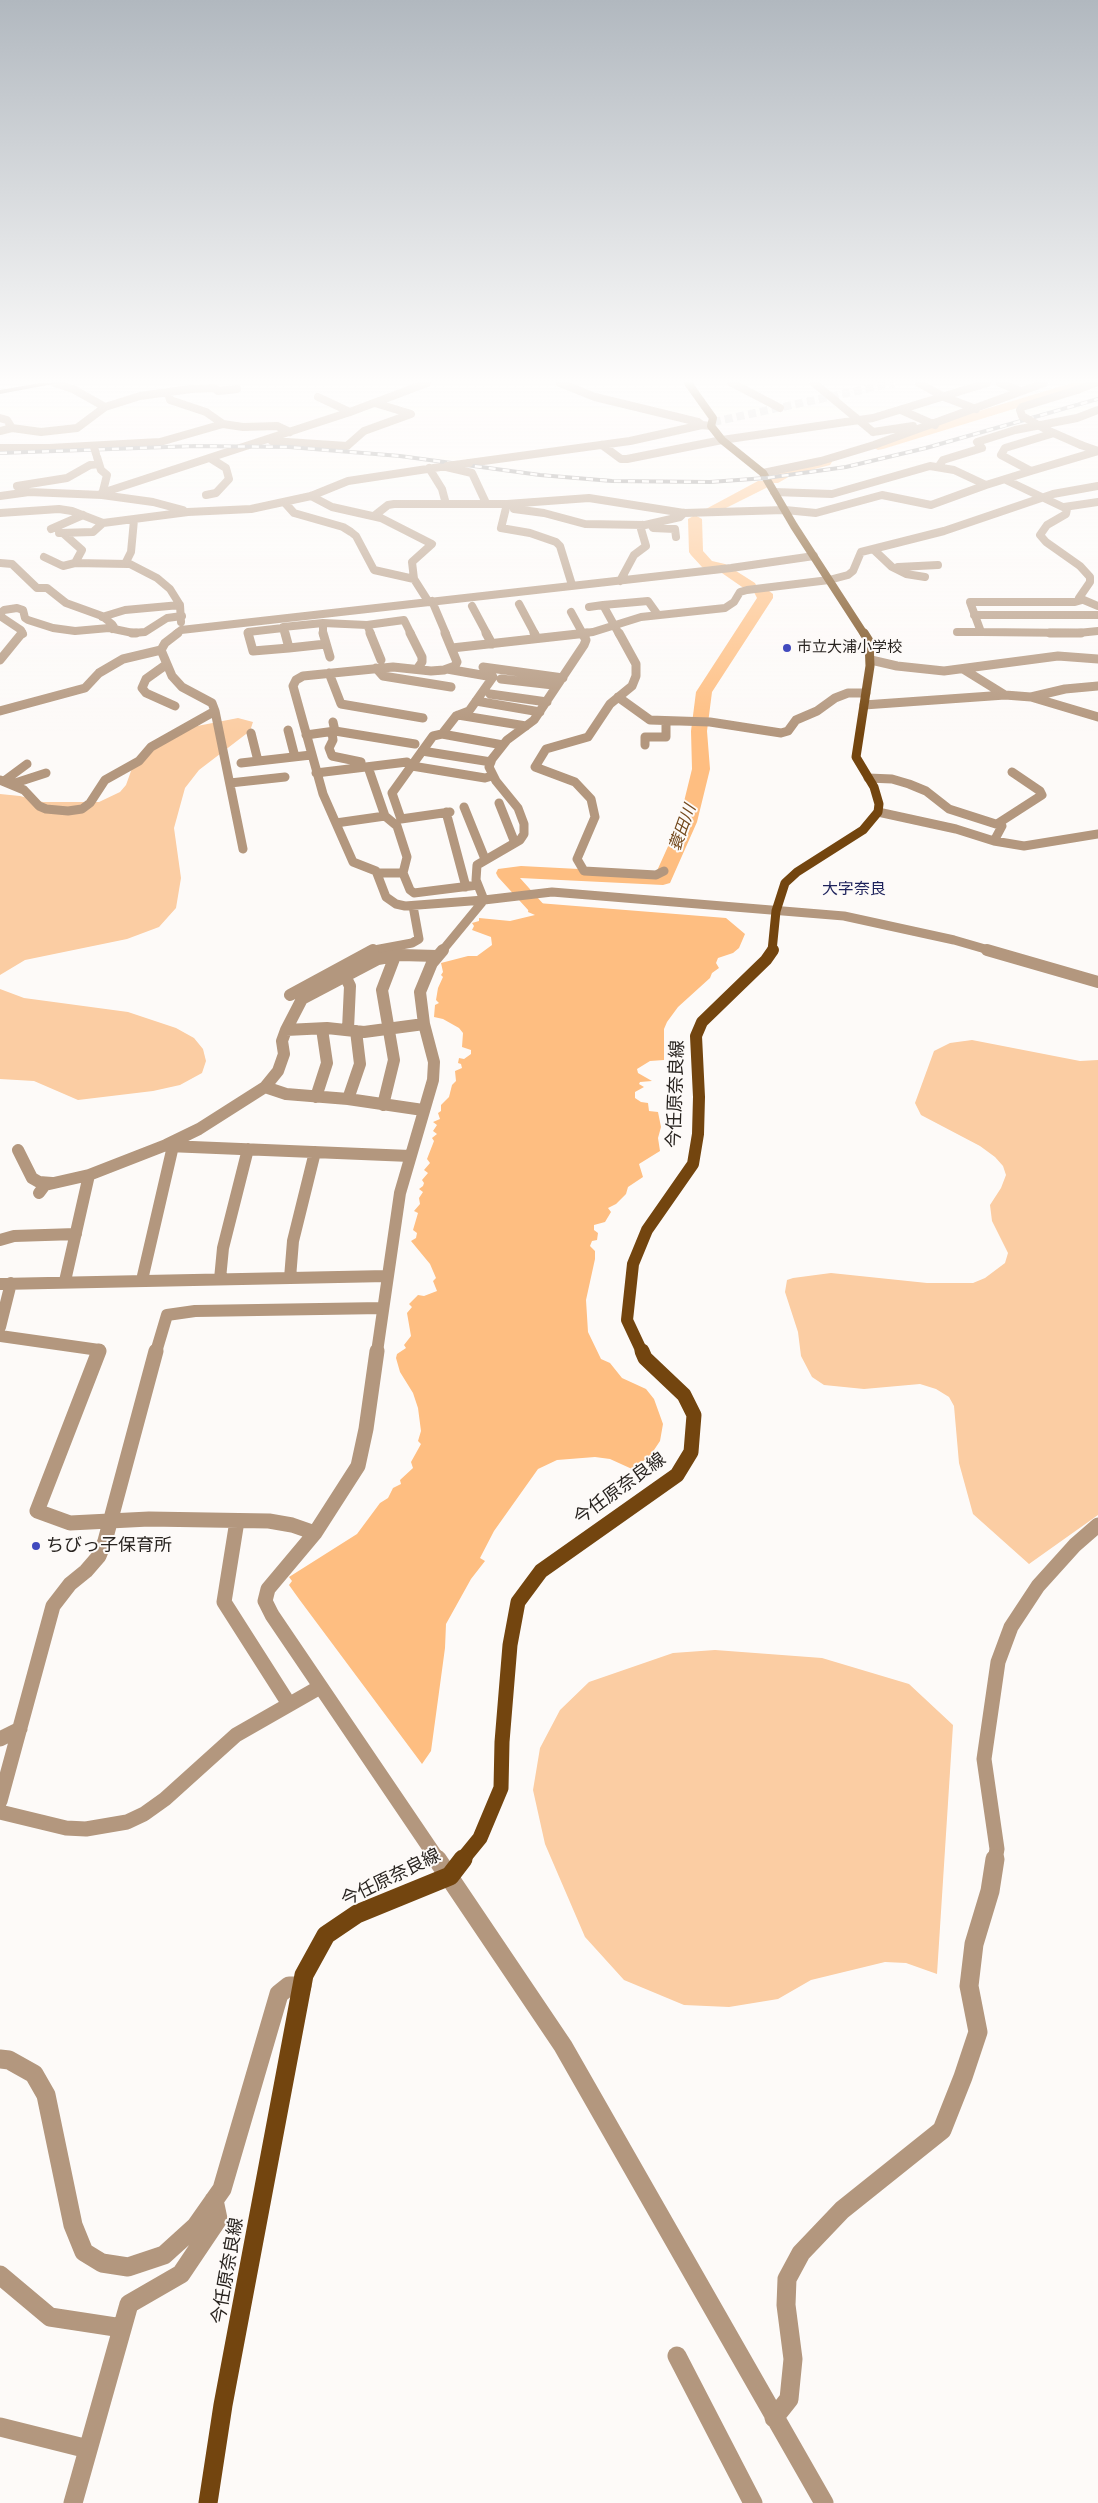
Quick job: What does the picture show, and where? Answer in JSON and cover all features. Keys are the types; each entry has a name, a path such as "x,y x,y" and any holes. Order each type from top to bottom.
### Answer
{"main road":[{"path":"778,500 869,641 870,660 856,757 874,787 879,804 878,812"},
{"name":"今任原奈良線","path":"208,2503 223,2405 304,1975 326,1935 357,1914 450,1876 480,1838 501,1788 510,1644 518,1602 542,1571 677,1476 691,1452 694,1415 684,1395 644,1358 627,1320 633,1264 647,1230 693,1164 698,1134 699,1097 696,1036 702,1022 766,960 773,950 776,911 785,883 797,872 863,830 878,812"}],"street":[{"path":"139,500 188,512"},
{"path":"0,513 58,509 83,515 103,523 188,512 251,509 296,500"},
{"path":"319,500 331,506 374,516 395,524 432,544 412,562 414,579 430,601 452,648 457,662 455,666 431,671 376,668 303,676 296,680 293,686 316,773 353,862 377,873 403,873"},
{"path":"445,500 446,504"},
{"path":"507,506 570,500"},
{"path":"600,500 713,516 749,515 784,510 816,513 862,500"},
{"path":"805,500 805,503 831,510"},
{"path":"903,500 931,505 945,500"},
{"path":"452,648 582,633 658,615 725,608 731,605 740,592 829,580 848,575 853,571 862,552 944,531 1036,500"},
{"path":"1046,500 1064,506 1097,504"},
{"path":"284,503 294,513 343,527 351,532 356,536 374,570 405,579 414,579"},
{"path":"374,516 388,505 394,504 486,503 544,513 575,523 647,524 680,517 684,513"},
{"path":"300,515 331,506"},
{"path":"507,506 500,528 530,533 556,542 560,546 572,585"},
{"path":"1064,506 1067,509 1066,514 1047,525 1040,535 1046,542 1080,566 1090,577 1090,582 1079,598 1082,600"},
{"path":"51,529 83,515"},
{"path":"128,564 126,562 131,552 134,520"},
{"path":"74,563 89,542 93,532 103,523"},
{"path":"647,524 654,528 675,529 676,537"},
{"path":"620,581 634,555 646,546 642,529 647,524"},
{"path":"82,550 62,533 93,532"},
{"path":"873,549 892,567 906,574 925,577"},
{"path":"0,711 85,688 100,673 123,659 161,650 165,643 181,630 417,602 620,581 814,556"},
{"path":"44,557 58,565 74,563 128,564 157,578 170,589 180,605 182,616 181,630"},
{"path":"0,563 12,564 37,588 47,588 66,603 102,617 112,624 114,627 112,629"},
{"path":"892,567 938,565"},
{"path":"981,632 970,602 1075,602 1082,600 1098,606"},
{"path":"589,607 648,601 658,615"},
{"path":"337,623 405,609 417,602"},
{"path":"1009,603 1018,632"},
{"path":"519,604 537,638"},
{"path":"102,617 124,610 180,605"},
{"path":"472,606 492,644"},
{"path":"603,606 636,664 636,676 632,686 610,704 588,737 546,749 535,767 541,771 575,782 591,799 594,817 577,859 584,870 656,875 664,871"},
{"path":"0,660 3,660 23,634 21,630 0,615 4,610 17,608 23,610 25,618 28,620 53,628 75,631 112,629 124,633 145,632 167,618 182,616"},
{"path":"484,900 475,870 477,865 515,843 524,834 524,824 514,802 492,776 489,767 503,745 540,712 584,645 586,640 571,612"},
{"path":"974,615 1098,615"},
{"path":"326,644 253,651 248,632 323,623 367,625 404,620 422,657 422,662 417,669"},
{"path":"323,623 330,657"},
{"path":"367,625 381,660"},
{"path":"284,628 289,648"},
{"path":"957,632 1098,631"},
{"path":"161,650 172,676 182,687 212,703 243,849"},
{"path":"870,660 944,672 1058,656 1098,659"},
{"path":"167,664 146,680 142,688 146,693 176,706"},
{"path":"482,666 561,682"},
{"path":"376,668 383,676 451,687"},
{"path":"442,734 458,715 469,711 493,677 447,669"},
{"path":"963,669 1005,695"},
{"path":"329,673 341,704 423,718"},
{"path":"502,679 561,682"},
{"path":"1031,697 1065,689 1098,686"},
{"path":"618,697 645,718 666,721 710,722 781,733 788,731 796,720 818,711 835,698 848,693 866,693"},
{"path":"490,694 547,702"},
{"path":"864,705 1005,695 1031,697 1098,717"},
{"path":"476,701 540,712"},
{"path":"5,782 24,790 39,806 46,809 68,811 82,809 90,803 105,780 139,761 151,747 215,711"},
{"path":"458,715 526,726"},
{"path":"645,745 645,737 666,737 666,721"},
{"path":"306,735 333,728 418,748 491,762"},
{"path":"333,728 333,740 329,748 332,756 364,764"},
{"path":"288,730 295,757"},
{"path":"251,734 258,761"},
{"path":"466,887 448,812 401,819 392,793 412,766 418,748 433,736 442,734 503,745"},
{"path":"241,763 312,755"},
{"path":"316,773 364,764 408,762 412,766 484,778 492,776"},
{"path":"5,782 27,764"},
{"path":"364,764 385,816 397,826 407,857 403,873 410,890 414,893 478,885"},
{"path":"997,824 1042,795 1040,791 1012,772"},
{"path":"5,782 46,773"},
{"path":"230,783 285,777"},
{"path":"868,778 892,779 909,784 926,791 949,809 1002,826 994,841"},
{"path":"499,803 515,843"},
{"path":"464,808 486,859"},
{"path":"878,812 956,829 994,841 1024,846 1098,834"},
{"path":"336,823 385,816"},
{"path":"377,873 386,897 391,902 405,906 484,900 552,892 844,916 954,940 1098,982"},
{"path":"484,900 432,963 420,992 424,1024 434,1062 432,1080 400,1193 366,1429 358,1466 315,1533 276,1576 268,1589 265,1601 272,1615 320,1687 564,2046 824,2503"},
{"path":"290,995 371,950 412,943 419,939 413,906"},
{"path":"39,1193 45,1185 89,1176 169,1146 265,1087 278,1071 284,1054 282,1042 286,1030 302,999 378,959 395,956 438,956"},
{"path":"383,1105 394,1067 382,990 395,956"},
{"path":"345,976 350,986 352,1030 360,1064 348,1099"},
{"path":"286,1030 322,1028 364,1032 424,1024"},
{"path":"316,1097 327,1063 322,1028"},
{"path":"265,1087 286,1094 348,1099 422,1110"},
{"path":"169,1146 410,1156"},
{"path":"142,1280 169,1146"},
{"path":"220,1279 223,1248 248,1149"},
{"path":"18,1150 32,1178 39,1182 52,1183"},
{"path":"290,1278 294,1241 315,1152"},
{"path":"65,1282 89,1176"},
{"path":"0,1240 14,1236 76,1234"},
{"path":"0,1327 6,1284 387,1276"},
{"path":"0,1800 53,1606 70,1584 86,1571 99,1556 112,1522 167,1315 195,1311 383,1308"},
{"path":"0,1336 99,1350 37,1511 70,1524 149,1520 269,1521 292,1525 315,1533"},
{"path":"237,1521 224,1602 289,1704"},
{"path":"774,2418 790,2399 793,2359 786,2305 787,2279 791,2270 801,2253 842,2210 942,2130 963,2077 978,2032 969,1986 974,1944 990,1891 997,1848 984,1759 998,1662 1011,1627 1038,1586 1075,1545 1098,1525"},
{"path":"0,1812 79,1829 127,1822 144,1814 165,1800 236,1735 320,1687"},
{"path":"0,1739 20,1729"},
{"path":"0,2059 9,2060 34,2074 46,2095 73,2225 84,2252 102,2263 128,2267 164,2255 196,2226 222,2189 279,1994 289,1986 302,1986"},
{"path":"72,2503 129,2304 181,2274 218,2219 214,2200"},
{"path":"0,2275 50,2317 122,2328"},
{"path":"677,2356 753,2503"},
{"path":"0,2427 88,2449"}],"shaded area":[{"path":"238,718 253,722 250,731 199,770 185,788 174,828 181,878 176,908 159,927 127,939 25,960 0,975 0,794 20,796 43,802 99,802 120,792 126,785 135,760 192,727"},
{"path":"530,896 538,903 726,918 745,934 739,948 733,953 718,958 716,963 719,968 678,1007 667,1022 664,1029 664,1060 650,1061 637,1069 638,1073 652,1081 640,1082 639,1084 644,1087 635,1092 635,1098 641,1102 648,1103 649,1111 658,1112 661,1127 658,1138 660,1151 639,1164 643,1177 628,1187 626,1194 616,1204 608,1208 611,1212 605,1222 594,1225 594,1230 598,1233 597,1240 592,1241 590,1246 595,1251 595,1259 586,1300 588,1332 601,1359 610,1363 622,1378 646,1389 654,1399 663,1424 660,1441 650,1456 632,1469 610,1459 595,1457 557,1460 538,1469 494,1531 480,1558 485,1561 471,1579 446,1624 445,1648 431,1751 422,1764 289,1585 292,1581 289,1577 357,1534 380,1503 388,1498 393,1488 401,1484 400,1480 413,1468 411,1462 421,1444 418,1441 421,1431 418,1408 413,1393 400,1372 396,1358 397,1354 406,1348 404,1345 411,1336 407,1313 412,1307 409,1304 418,1295 424,1296 437,1291 433,1281 436,1278 430,1264 411,1241 416,1238 417,1233 413,1230 418,1213 414,1211 420,1204 419,1198 423,1192 419,1189 423,1186 422,1180 428,1173 424,1170 430,1163 427,1159 434,1141 432,1138 437,1134 433,1131 437,1125 433,1122 440,1119 438,1113 441,1111 441,1105 449,1097 452,1085 456,1081 455,1071 462,1068 461,1064 458,1063 459,1058 464,1059 471,1054 471,1050 462,1047 463,1033 459,1028 443,1019 434,1017 435,1005 439,1003 436,1000 438,988 443,977 441,975 443,972 441,963 468,956 477,956 492,945 491,937 472,930 474,926 472,923 479,921 479,918 510,921 535,915 528,912 530,903 520,897"},
{"path":"0,989 24,998 128,1012 176,1028 194,1038 203,1049 206,1061 202,1073 180,1085 153,1091 78,1100 34,1081 0,1079"},
{"path":"972,1040 1080,1061 1098,1060 1098,1515 1029,1564 973,1514 959,1463 954,1406 949,1397 936,1389 920,1384 864,1389 824,1385 812,1377 801,1356 798,1332 785,1292 787,1280 831,1273 927,1283 973,1283 985,1278 1005,1263 1008,1253 992,1221 990,1205 1001,1188 1006,1175 1003,1166 995,1157 980,1146 921,1115 915,1103 934,1051 950,1043"},
{"path":"715,1650 822,1658 909,1684 953,1725 937,1974 906,1963 885,1962 811,1980 778,1999 729,2007 684,2005 624,1980 585,1937 545,1844 533,1790 540,1748 560,1710 589,1682 673,1653"}],"waterway":[{"name":"蓑田川","path":"711,510 731,500"},
{"name":"蓑田川","path":"695,519 696,552 707,564 720,567"},
{"name":"蓑田川","path":"726,571 750,586"},
{"name":"蓑田川","path":"536,907 505,873 521,872 663,879 688,822 701,769 699,731 704,692 765,598 765,594 760,591"}],"place":[{"name":"市立大浦小学校","path":"787,648"},
{"name":"ちびっ子保育所","path":"36,1546"}],"district":[{"name":"大字奈良","path":"854,889"}]}
